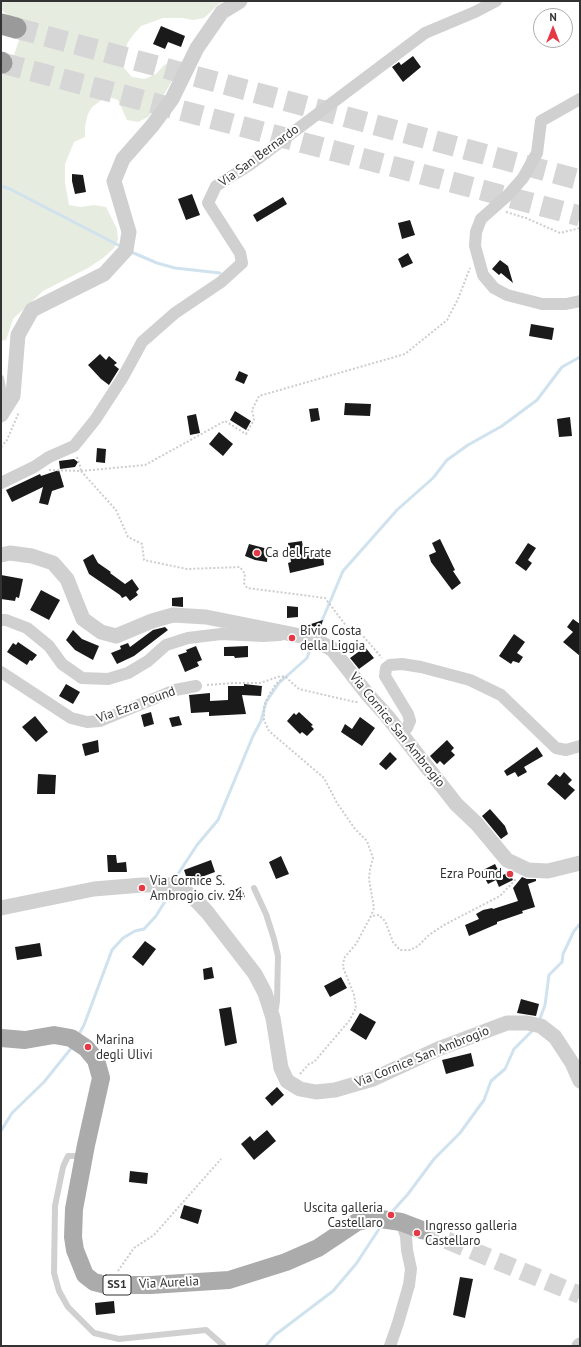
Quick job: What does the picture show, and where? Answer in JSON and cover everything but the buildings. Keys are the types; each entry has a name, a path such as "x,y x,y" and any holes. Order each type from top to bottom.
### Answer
{"main road":[{"name":"Via Aurelia","path":"1,1038 25,1040 54,1035 71,1038 86,1048 96,1060 101,1078 74,1210 73,1237 75,1250 85,1275 94,1282 109,1285 151,1285 229,1280 286,1262 318,1248 357,1222 374,1218 397,1221 422,1230"}],"street":[{"path":"1,415 13,396 18,335 32,310 104,274 126,250 129,232 114,181 123,159 152,126 172,99 197,48 222,12 240,1"},
{"name":"Via San Bernardo","path":"1,483 34,467 49,457 74,446 96,420 123,377 142,342 175,313 221,282 242,263 240,253 208,203 216,186 251,164 425,33 475,12 496,1"},
{"path":"580,99 541,121 537,153 523,178 508,195 481,219 476,232 475,246 483,275 494,288 506,295 542,304 566,304 580,301"},
{"name":"Via Cornice San Ambrogio","path":"1,555 10,553 32,556 53,562 67,579 83,619 101,632 116,636 173,614 206,617 312,638 332,649 373,701 401,733 456,804 477,824 507,860 528,870 548,871 580,863"},
{"name":"Via Cornice San Ambrogio","path":"1,620 6,620 27,628 49,646 62,664 82,678 101,679 108,679 128,674 148,661 166,645 188,638 221,634 263,636 290,634"},
{"path":"401,733 407,728 410,721 408,714 385,676 386,668 390,665 402,664 421,667 470,680 501,695 556,748 566,750 580,746"},
{"name":"Via Ezra Pound","path":"1,672 71,718 87,722 100,721 175,690 196,686"},
{"name":"Via Cornice San Ambrogio","path":"1,908 94,889 142,885 174,885 192,896 207,912 255,974 265,993 272,1014 281,1068 287,1081 300,1089 316,1092 335,1090 373,1079 464,1038 507,1023 534,1025 555,1037 572,1063 580,1081"},
{"path":"390,1346 409,1285 411,1269 406,1236 397,1221"}],"lane":[{"path":"1,378 4,393 1,403"},
{"path":"254,888 266,914 278,956 277,1001 276,1008 272,1014"},
{"path":"84,1156 68,1156 63,1167 55,1206 54,1273 59,1291 68,1307 94,1333 119,1339 206,1330 223,1345 222,1346"}],"path":[{"path":"506,212 526,218 560,233 580,228"},
{"path":"34,467 51,470 81,471 145,465 225,421 246,434 254,420 252,410 259,396 405,354 447,320 458,299 471,266 475,246"},
{"path":"81,471 116,510 128,537 142,544 144,560 187,569 240,567 245,574 244,583 247,588 324,598 347,627 364,637 383,659"},
{"path":"196,686 260,683 281,676 299,689 354,702 373,701"},
{"path":"284,677 276,684 269,695 264,706 264,720 269,730 324,778 343,812 355,829 367,841 373,858 369,879 374,908 356,944 344,958 343,967 354,995 356,1008 349,1022 314,1062 309,1064 294,1081 305,1090"},
{"path":"371,916 378,915 385,921 393,942 400,950 410,950 418,946 429,935 444,925 500,896 524,868"},
{"path":"109,1285 134,1248 154,1234 221,1159"}],"shaded area":[{"path":"1,1 224,1 204,18 193,20 182,18 163,18 141,26 127,44 124,68 132,77 145,79 156,74 164,65 176,61 181,65 162,98 148,117 138,122 127,120 118,100 107,96 92,107 88,114 85,126 85,137 74,142 65,164 65,183 69,205 81,207 94,205 106,207 117,229 118,240 114,248 103,258 88,268 43,291 13,319 6,340 1,341 1,70 12,66 20,37 15,19 1,9"}],"waterway":[{"path":"1,186 10,189 122,247"},
{"path":"129,251 157,263 175,268 220,273"},
{"path":"321,623 343,571 397,510 433,478 447,460 468,445 502,426 537,400 562,367 580,357"},
{"path":"175,881 176,877 197,845 218,820 253,736 261,721 266,702 279,683 307,658 312,643"},
{"path":"78,1036 84,1025 112,950 123,938 135,931 144,929 156,916 172,890"},
{"path":"539,1021 545,1005 549,975 562,962 563,954 574,931 580,924"},
{"path":"390,1214 408,1194 434,1159 460,1133 484,1100 491,1081 505,1069 514,1049 534,1029"},
{"path":"1,1131 12,1113 44,1082 73,1046"},
{"path":"266,1346 275,1335 333,1291 356,1264 381,1226"}],"tunnel":[{"path":"16,28 580,180"},
{"path":"2,63 580,216"},
{"path":"422,1230 580,1295"}],"place":[{"name":"Ca del Frate","path":"257,553"},
{"name":"Bivio Costa della Liggia","path":"292,638"},
{"name":"Ezra Pound","path":"510,874"},
{"name":"Via Cornice S. Ambrogio civ. 24","path":"142,888"},
{"name":"Marina degli Ulivi","path":"88,1047"},
{"name":"Uscita galleria Castellaro","path":"391,1215"},
{"name":"Ingresso galleria Castellaro","path":"417,1233"}]}
